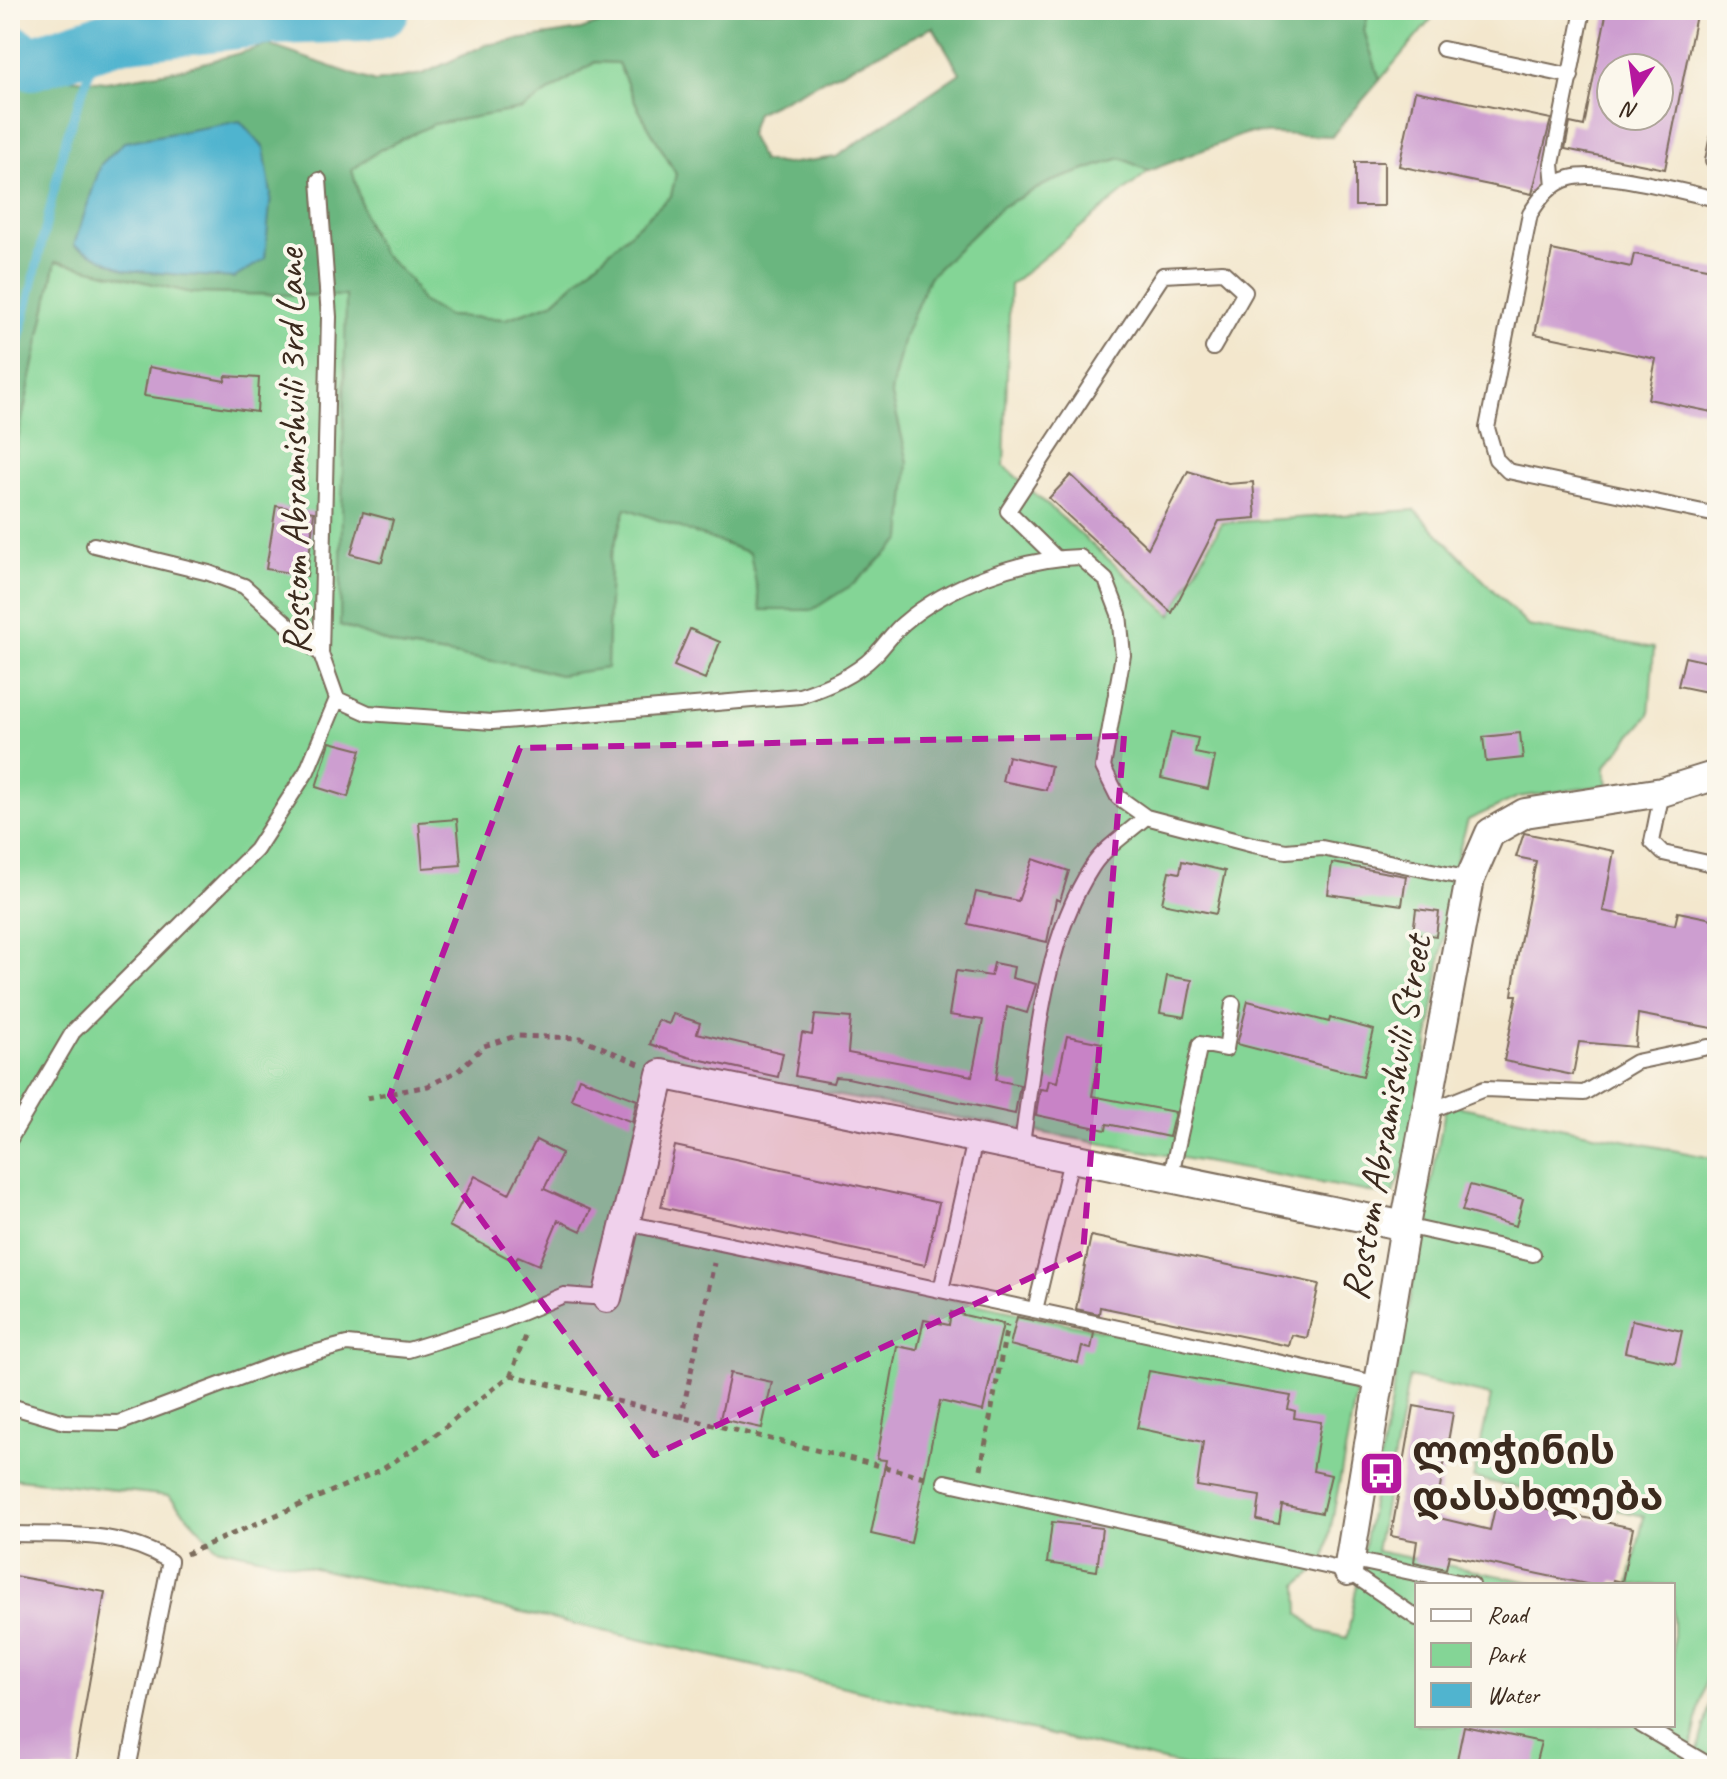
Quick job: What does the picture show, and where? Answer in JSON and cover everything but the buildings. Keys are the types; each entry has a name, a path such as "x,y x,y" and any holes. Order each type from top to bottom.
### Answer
{"street":[{"name":"Rostom Abramishvili Street","path":"1348,1565 1405,1226 1470,879 1490,833 1525,813 1662,792 1717,775"},
{"path":"607,1298 661,1074 1021,1150 1405,1226"}],"lane":[{"path":"1554,186 1552,164 1583,10"},
{"path":"1443,49 1571,76"},
{"path":"1713,161 1717,141"},
{"path":"1717,199 1594,175 1570,178 1541,195 1530,214 1487,428 1496,459 1508,471 1717,515"},
{"name":"Rostom Abramishvili 3rd Lane","path":"319,180 329,317 321,654 337,699 368,713 492,722 800,696 833,685 873,657 903,624 947,591 1055,557"},
{"path":"1213,348 1245,292 1223,272 1163,275 1008,511 1055,557 1080,557 1106,580 1119,614 1123,655 1103,767 1118,797 1146,817 1275,849 1322,848 1470,879"},
{"path":"94,545 209,573 244,586 321,654"},
{"path":"10,1139 73,1032 256,850 307,771 337,699"},
{"path":"1662,792 1652,842 1663,853 1717,865"},
{"path":"1021,1150 1047,979 1072,907 1093,865 1146,817"},
{"path":"1170,1180 1200,1044 1226,1049 1233,1004"},
{"path":"1427,1112 1484,1089 1584,1093 1636,1062 1708,1047"},
{"path":"941,1290 975,1140"},
{"path":"1035,1310 1071,1160"},
{"path":"627,1223 1380,1384"},
{"path":"1405,1226 1533,1254"},
{"path":"10,1406 65,1422 119,1423 284,1361 347,1344 408,1350 435,1344 564,1295 607,1298"},
{"path":"945,1482 1348,1565 1460,1583"},
{"path":"10,1534 92,1536 141,1544 170,1561 128,1769"},
{"path":"1348,1565 1415,1616"},
{"path":"1644,1727 1716,1769"}],"path":[{"path":"367,1098 428,1086 458,1071 484,1046 516,1036 581,1038 661,1074"},
{"path":"681,1419 718,1242"},
{"path":"977,1490 1011,1305"},
{"path":"170,1561 381,1470 435,1435 511,1375 522,1350 530,1310"},
{"path":"511,1375 945,1482"}],"highlighted area":[{"path":"1124,736 1083,1253 654,1455 390,1095 520,748"}],"green space":[{"path":"638,10 1369,10 1364,31 1380,80 1332,136 1247,133 1149,171 1121,158 1050,182 1001,207 929,277 904,337 891,392 908,462 902,539 855,583 812,610 761,610 750,553 626,508 610,559 607,668 559,675 526,666 400,647 340,625 346,296 192,293 56,261 10,474 10,72 106,82 181,69 269,45 375,82 423,74 485,45 581,30","holes":["933,27 960,73 836,157 786,164 762,161 749,135 756,113","595,62 618,63 639,110 676,174 671,196 552,303 506,319 448,316 421,301 409,279 381,252 367,225 352,170 381,149 434,124 522,109"]},
{"path":"1369,10 1439,10 1380,80 1364,31"},
{"path":"596,62 618,63 639,110 676,174 671,196 552,303 506,319 448,316 421,301 409,279 381,252 367,225 352,170 381,149 433,124 522,109"},
{"path":"1121,158 1149,171 1010,285 1004,466 1171,615 1222,523 1415,510 1528,626 1654,648 1649,715 1605,766 1608,785 1518,797 1468,820 1455,864 1412,1149 1392,1196 657,1063 606,1228 1358,1383 1324,1564 1298,1585 1299,1613 1318,1631 1347,1638 1446,1104 1717,1159 1717,1622 1687,1769 1198,1769 569,1623 216,1547 169,1496 10,1478 10,475 56,261 192,293 347,296 340,625 400,647 526,666 559,675 607,668 610,559 626,508 750,553 908,462 891,392 904,337 929,277 1001,207 1050,182","holes":["1409,1377 1491,1396 1473,1478 1644,1516 1629,1583 1675,1583 1675,1727 1415,1727 1415,1583 1535,1583 1376,1551"]},
{"path":"1716,1681 1717,1769 1693,1769"}],"water":[{"path":"240,121 264,148 271,194 265,259 234,278 182,275 125,270 74,245 101,164 124,142"}],"waterway":[{"path":"10,50 32,63 120,35 275,18 363,15 383,10"},
{"path":"10,382 66,138 92,65 120,35"}],"place":[{"name":"ლოჭინის დასახლება","path":"1381,1474"}]}
